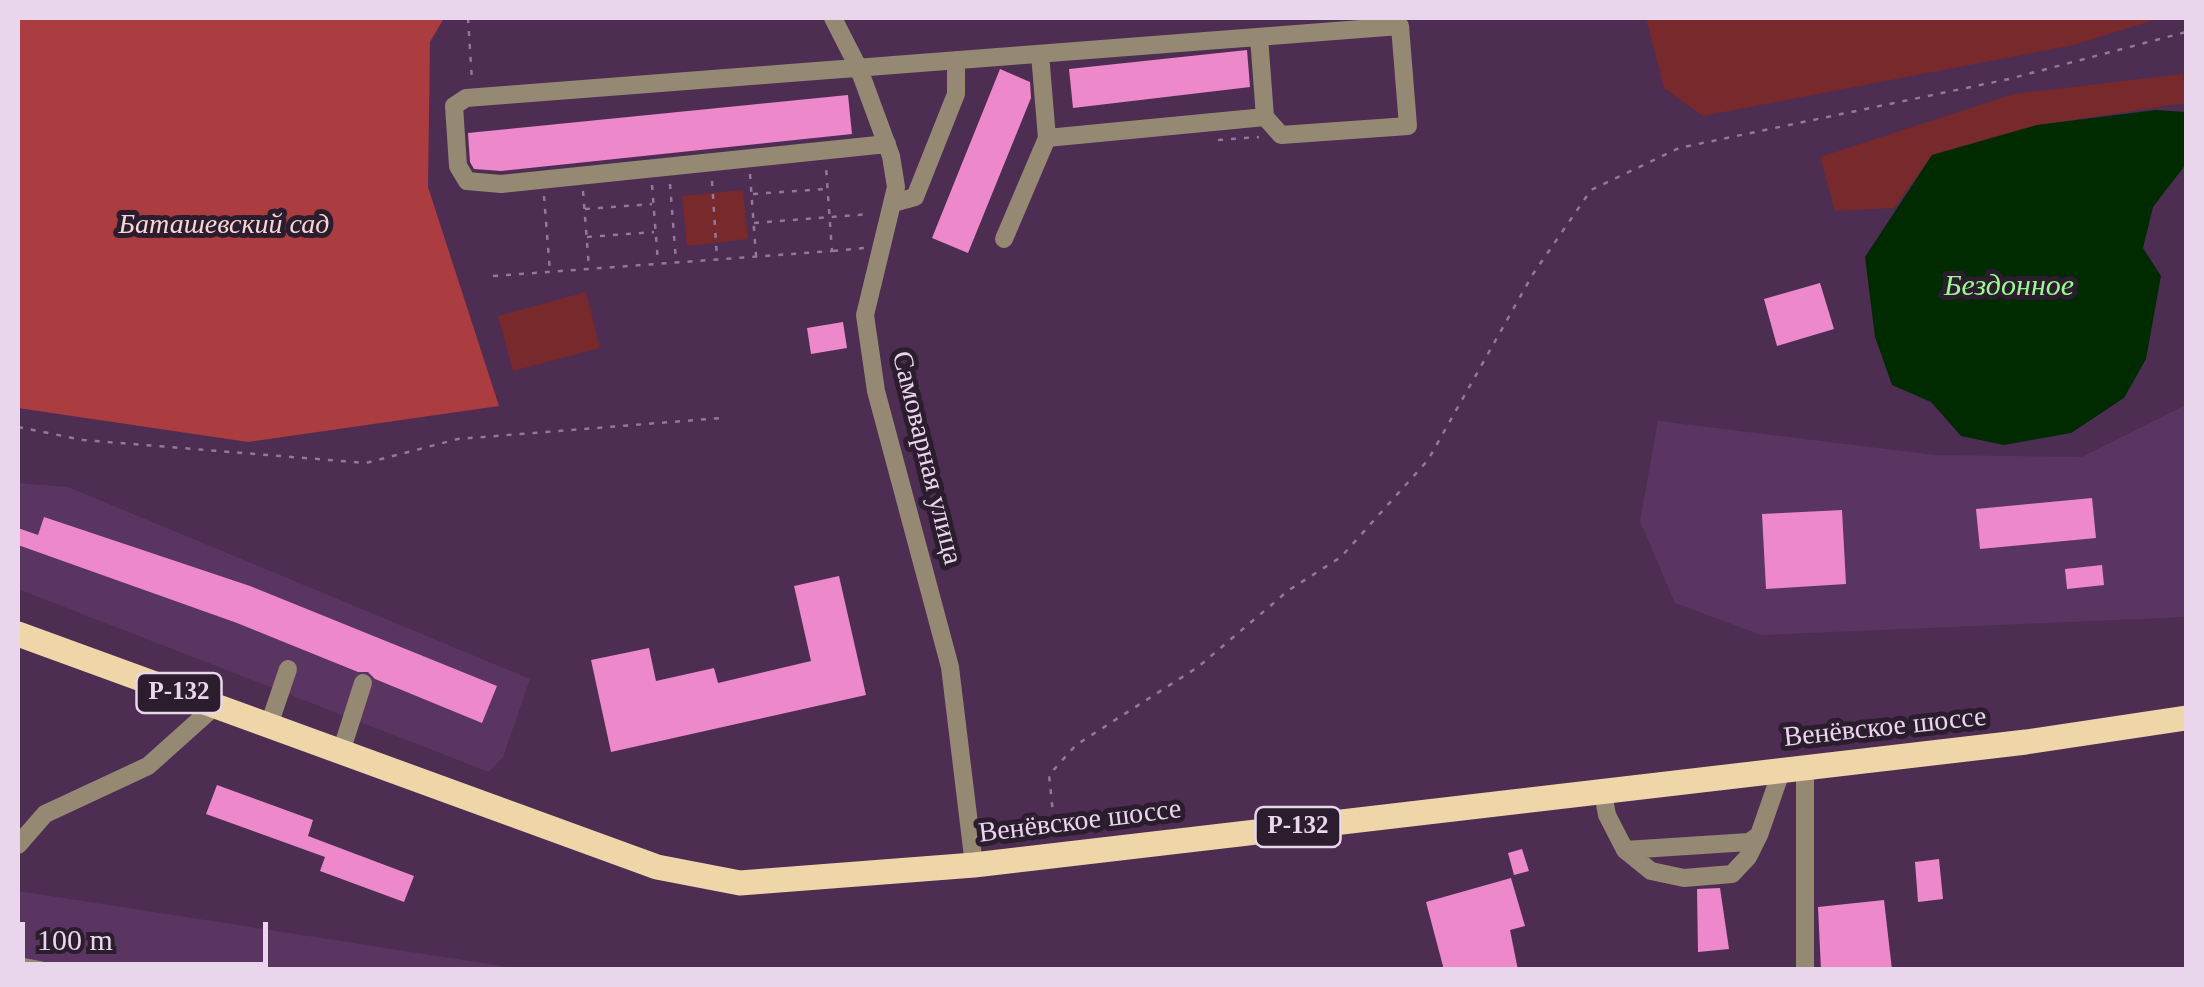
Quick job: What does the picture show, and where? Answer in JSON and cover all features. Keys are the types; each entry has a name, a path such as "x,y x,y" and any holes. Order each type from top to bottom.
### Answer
{"main road":[{"name":"Венёвское шоссе","path":"18,634 694,877 740,883 974,866 2026,742 2186,718"}],"street":[{"name":"Самоварная улица","path":"833,18 887,144 896,187 865,314 876,392 950,667 974,866"},
{"path":"887,144 543,179 467,181 458,166 454,106 472,98 1400,26 1408,126 1281,135 1265,117 1259,37"},
{"path":"1004,239 1047,138 1040,54"},
{"path":"892,208 914,197 956,94 956,60"},
{"path":"1047,138 1265,117"},
{"path":"269,725 288,668"},
{"path":"341,752 363,683"},
{"path":"18,845 46,814 148,766 215,706"},
{"path":"1603,793 1607,815 1626,850 1651,871 1684,878 1732,874 1748,857 1794,768"},
{"path":"1794,768 1804,970"},
{"path":"1626,850 1749,842 1759,835"},
{"path":"18,966 40,970"}],"path":[{"path":"468,18 472,98"},
{"path":"1056,854 1049,775 1076,744 1198,668 1289,590 1341,557 1428,460 1532,274 1591,190 1679,148 2009,79 2186,32"},
{"path":"824,150 832,251"},
{"path":"749,158 756,256"},
{"path":"710,162 718,259"},
{"path":"658,264 653,204 659,167"},
{"path":"659,167 676,262"},
{"path":"582,175 589,269"},
{"path":"543,179 550,272"},
{"path":"752,194 827,188"},
{"path":"584,209 653,204"},
{"path":"754,223 892,208"},
{"path":"586,237 655,232"},
{"path":"493,276 881,247"},
{"path":"18,427 83,440 366,463 458,439 720,418"}],"shaded area":[{"path":"1646,18 2160,18 2074,45 1703,116 1664,88"},
{"path":"2183,74 2186,103 2037,125 1932,155 1894,208 1835,211 1820,157 2013,94"},
{"path":"743,190 748,239 687,246 682,196"},
{"path":"586,292 600,348 513,371 498,316"},
{"path":"2186,405 2186,617 1761,635 1675,603 1640,521 1658,421 1935,455 2082,457"},
{"path":"18,483 68,487 530,679 503,757 489,772 18,589"},
{"path":"18,891 521,969 18,969"}],"green space":[{"name":"Баташевский сад","path":"18,18 444,18 430,42 428,187 499,406 248,442 18,408"}],"water":[{"name":"Бездонное","path":"2155,110 2186,112 2186,164 2153,207 2143,248 2161,276 2146,359 2124,398 2071,433 2004,445 1961,436 1931,402 1892,385 1875,337 1865,257 1932,155 2037,125"}],"building":[{"path":"1247,50 1250,87 1073,108 1069,69"},
{"path":"1000,69 1030,82 1031,98 968,253 932,238"},
{"path":"848,95 852,134 501,171 474,169 470,162 468,133"},
{"path":"1820,283 1834,329 1777,346 1764,299"},
{"path":"843,322 847,348 811,354 807,328"},
{"path":"2092,498 2096,538 1980,549 1976,509"},
{"path":"1842,510 1846,584 1766,589 1762,514"},
{"path":"44,517 250,586 497,686 482,723 375,679 368,672 358,672 237,623 18,545 18,528 38,535"},
{"path":"2102,565 2104,585 2067,589 2065,569"},
{"path":"839,576 866,695 611,752 591,660 649,648 656,681 714,668 718,683 811,661 794,586"},
{"path":"217,785 313,820 308,836 414,876 404,902 320,871 325,857 206,814"},
{"path":"1522,849 1529,871 1514,875 1508,853"},
{"path":"1939,859 1943,899 1918,902 1915,862"},
{"path":"1511,878 1525,926 1510,930 1518,970 1444,970 1426,902"},
{"path":"1720,888 1729,949 1698,952 1697,889"},
{"path":"1884,900 1892,970 1821,970 1818,907"}]}
